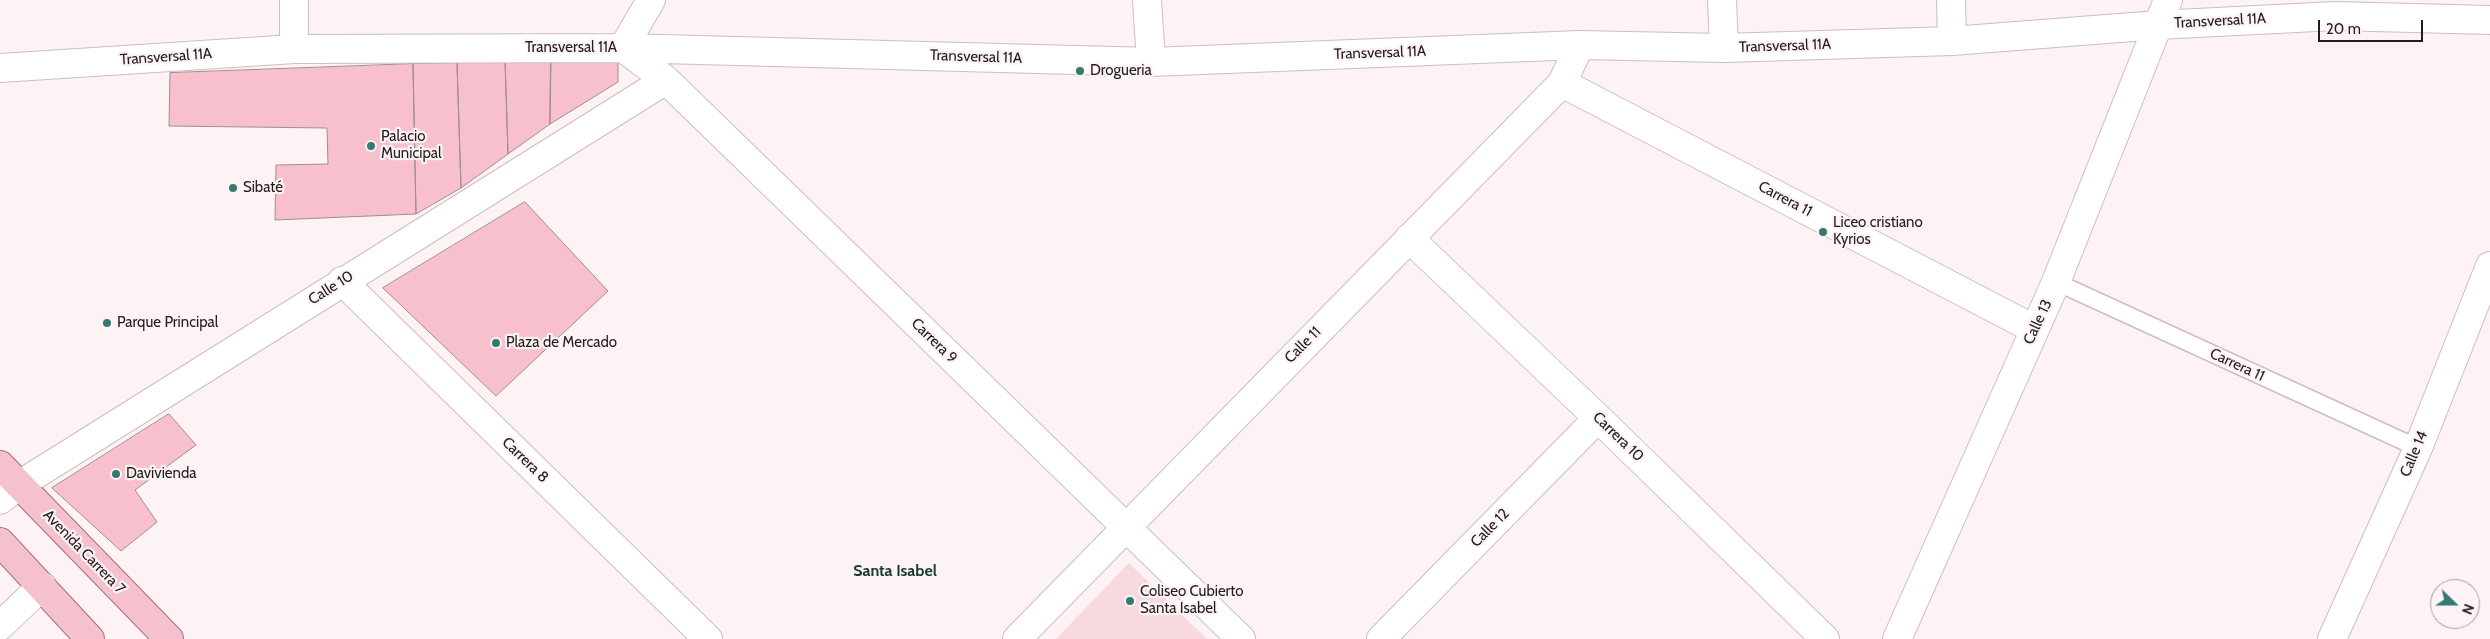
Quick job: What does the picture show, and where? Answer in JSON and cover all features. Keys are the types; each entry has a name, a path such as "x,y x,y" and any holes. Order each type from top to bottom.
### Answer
{"main road":[{"name":"Avenida Carrera 7","path":"0,465 10,492 169,639"},
{"path":"0,542 90,639"}],"street":[{"path":"294,0 294,50"},
{"path":"623,48 650,0"},
{"path":"1147,0 1151,62"},
{"path":"1722,0 1724,48"},
{"path":"1951,0 1952,41"},
{"name":"Calle 13","path":"1897,639 2056,282 2168,0"},
{"name":"Transversal 11A","path":"0,68 294,50 623,48 1151,62 1580,45 1724,48 1952,41 2339,8 2490,20"},
{"name":"Calle 11","path":"1017,639 1562,83 1580,45"},
{"name":"Carrera 9","path":"623,48 666,80 1124,528 1241,639"},
{"name":"Calle 10","path":"10,492 342,281 666,80"},
{"name":"Carrera 11","path":"1562,83 2034,329"},
{"name":"Carrera 10","path":"1409,238 1598,418 1825,639"},
{"name":"Calle 14","path":"2332,639 2418,448 2490,266"},
{"name":"Carrera 8","path":"342,281 708,639"},
{"name":"Calle 12","path":"1380,639 1598,418"},
{"path":"0,626 42,586"}],"lane":[{"name":"Carrera 11","path":"2056,282 2418,448"}],"shaded area":[{"name":"Coliseo Cubierto Santa Isabel","path":"1129,563 1207,639 1056,639"}],"building":[{"path":"551,59 550,124 508,154 505,60"},
{"path":"551,59 618,59 618,82 550,124"},
{"path":"505,60 508,154 461,188 457,63"},
{"path":"457,63 461,188 416,214 413,64"},
{"name":"Palacio Municipal","path":"413,64 416,214 275,220 276,165 328,164 327,128 169,126 170,73"},
{"name":"Plaza de Mercado","path":"525,202 608,291 496,396 383,288"},
{"name":"Davivienda","path":"169,414 196,445 135,490 157,522 121,551 52,488"}],"place":[{"name":"Drogueria","path":"1080,71"},
{"name":"Palacio Municipal","path":"371,146"},
{"name":"Sibaté","path":"233,188"},
{"name":"Liceo cristiano Kyrios","path":"1823,232"},
{"name":"Parque Principal","path":"107,323"},
{"name":"Plaza de Mercado","path":"496,343"},
{"name":"Davivienda","path":"116,474"},
{"name":"Coliseo Cubierto Santa Isabel","path":"1130,601"}],"district":[{"name":"Santa Isabel","path":"895,571"}]}
